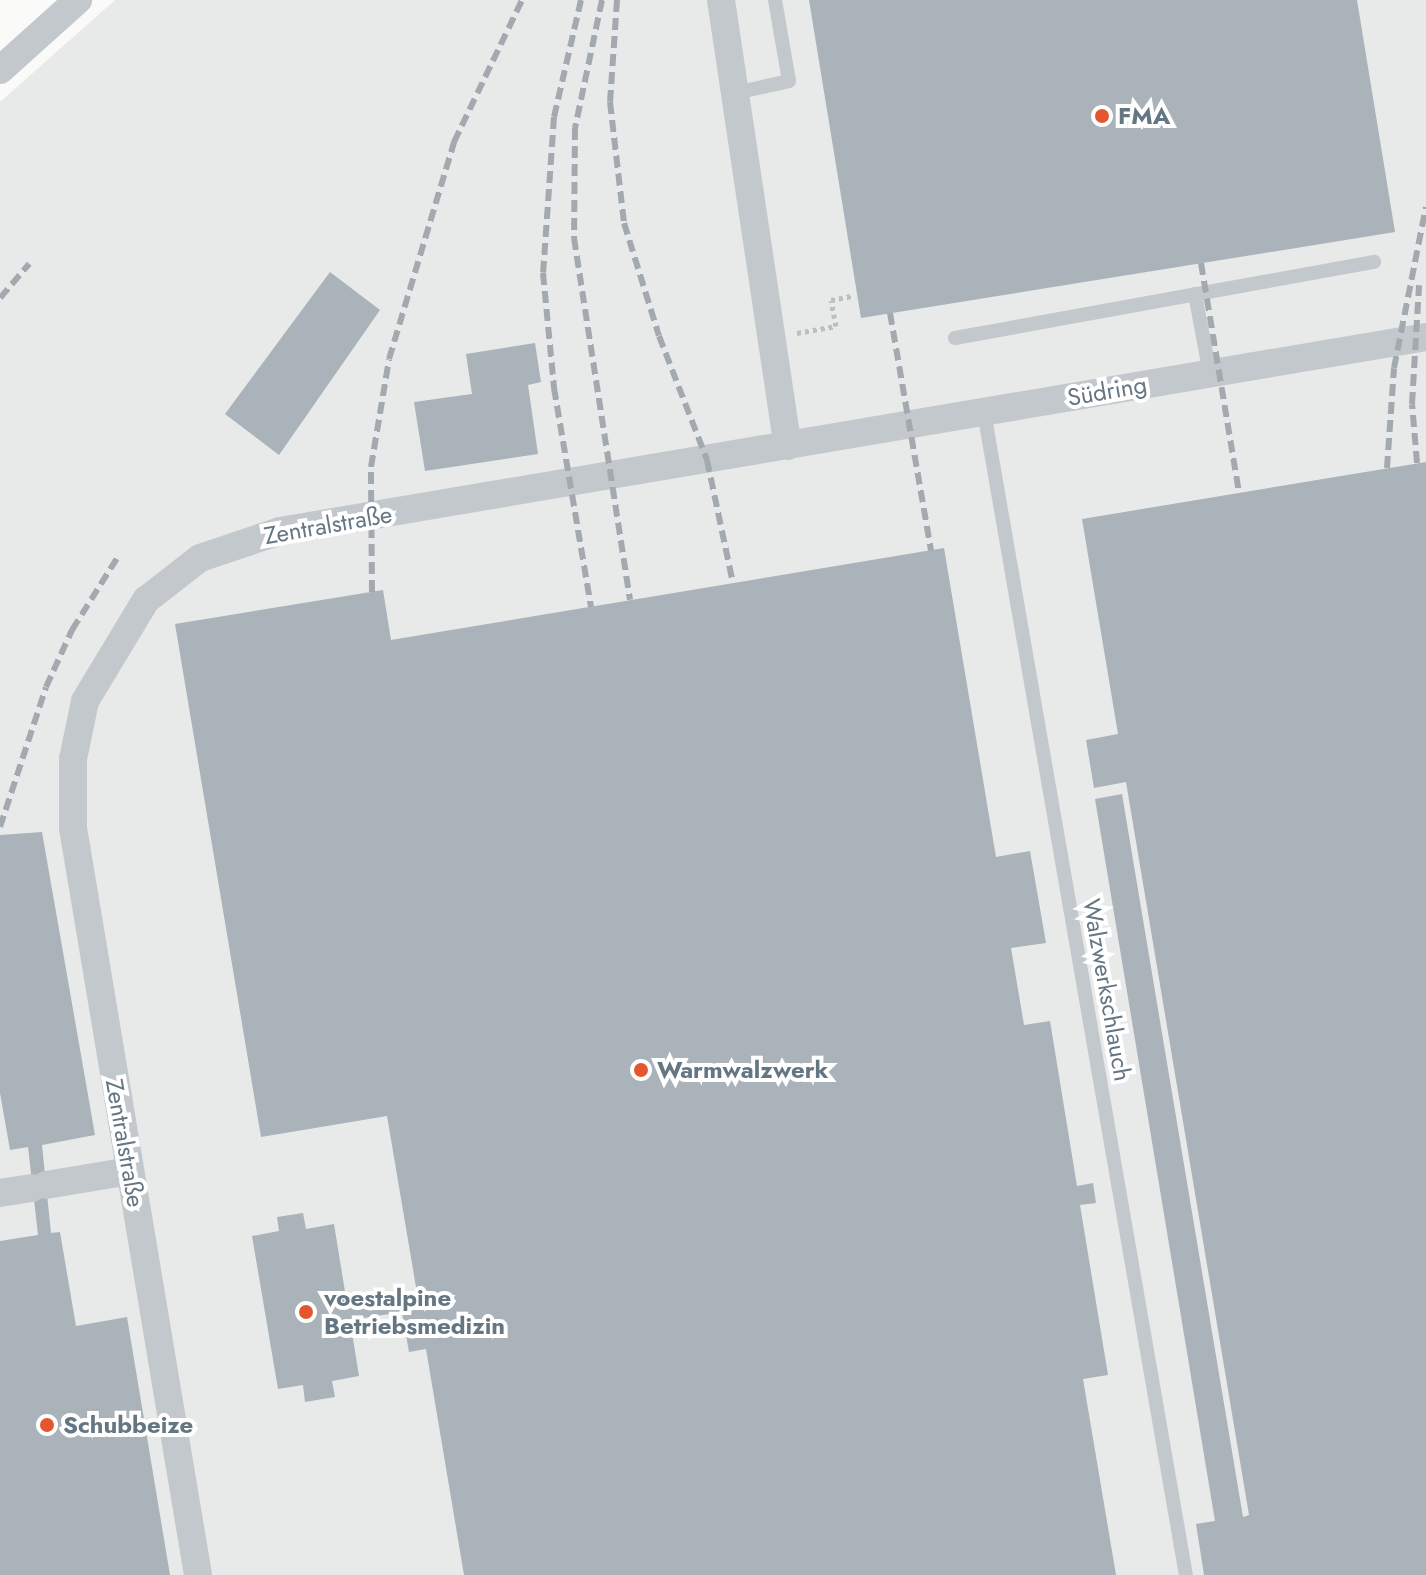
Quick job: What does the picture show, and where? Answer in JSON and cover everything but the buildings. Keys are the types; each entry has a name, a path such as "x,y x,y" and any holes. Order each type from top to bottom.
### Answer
{"street":[{"path":"0,70 78,0"},
{"path":"721,0 788,446"},
{"name":"Südring","path":"788,446 1426,337"},
{"name":"Zentralstraße","path":"198,1575 73,828 71,783 85,701 146,600 200,558 280,531 788,446"},
{"path":"0,1193 130,1171"}],"lane":[{"path":"735,93 789,81 775,0"},
{"path":"955,338 1374,262"},
{"path":"1195,294 1210,374"},
{"name":"Walzwerkschlauch","path":"984,412 1186,1575"}],"path":[{"path":"797,333 836,326 831,300 852,296"}],"shaded area":[{"path":"115,0 1426,0 1426,1575 0,1575 0,102"}],"railway":[{"path":"372,592 371,467 389,359 454,142 522,0"},
{"path":"581,0 554,117 543,273 554,388 591,607"},
{"path":"602,0 575,128 574,238 630,600"},
{"path":"617,0 610,102 624,223 659,336 707,460 733,583"},
{"path":"1387,468 1394,368 1426,207"},
{"path":"1201,263 1239,493"},
{"path":"0,298 29,264"},
{"path":"1417,463 1412,404 1419,285"},
{"path":"890,313 931,550"},
{"path":"0,827 46,687 72,630 119,555"}],"place":[{"name":"FMA","path":"1102,116"},
{"name":"Warmwalzwerk","path":"641,1070"},
{"name":"voestalpine Betriebsmedizin","path":"306,1312"},
{"name":"Schubbeize","path":"47,1425"}]}
